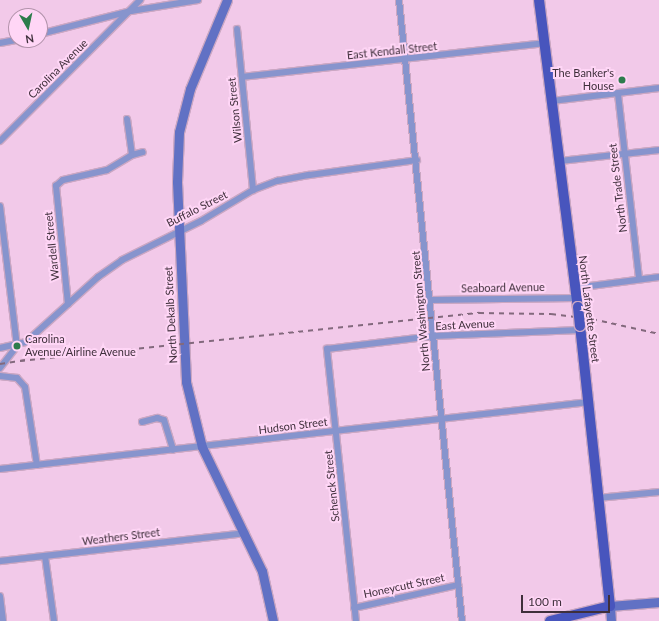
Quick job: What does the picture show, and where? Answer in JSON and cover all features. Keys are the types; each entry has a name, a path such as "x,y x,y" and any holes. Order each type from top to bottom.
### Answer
{"main road":[{"name":"North Dekalb Street","path":"227,0 190,89 180,126 177,164 186,382 202,447 245,533 262,571 273,621"},
{"name":"North Lafayette Street","path":"539,0 589,402 611,621"},
{"path":"550,621 610,606 659,602"}],"street":[{"name":"Carolina Avenue","path":"0,141 131,11 140,0"},
{"path":"48,32 131,11 198,0"},
{"name":"North Washington Street","path":"399,0 417,160 440,419 462,621"},
{"name":"Wilson Street","path":"237,29 253,190"},
{"name":"East Kendall Street","path":"242,77 405,60 545,43"},
{"path":"552,101 659,88"},
{"name":"North Trade Street","path":"618,94 639,279"},
{"path":"127,119 132,155 143,152"},
{"path":"560,162 659,150"},
{"name":"Wardell Street","path":"68,304 56,186 63,180 108,170 132,155"},
{"name":"Buffalo Street","path":"17,346 46,326 68,304 122,260 179,231 253,190 277,181 309,174 417,160"},
{"path":"0,206 17,346 0,368"},
{"path":"0,269 7,268"},
{"name":"Seaboard Avenue","path":"430,300 576,298 639,279 659,277"},
{"name":"East Avenue","path":"328,349 433,336 580,328"},
{"path":"0,348 17,346"},
{"name":"Schenck Street","path":"328,349 356,621"},
{"path":"0,376 18,378 25,387 37,465"},
{"name":"Hudson Street","path":"0,469 589,402"},
{"path":"142,422 158,418 164,420 173,450"},
{"path":"598,498 659,492"},
{"name":"Weathers Street","path":"0,561 245,533"},
{"path":"46,556 54,621"},
{"name":"Honeycutt Street","path":"354,608 458,585"},
{"path":"0,596 2,621"}],"railway":[{"path":"20,361 479,313 551,314 592,319 659,334"},
{"path":"0,364 26,360"}],"place":[{"name":"The Banker's House","path":"622,80"},
{"name":"Carolina Avenue/Airline Avenue","path":"17,346"}]}
